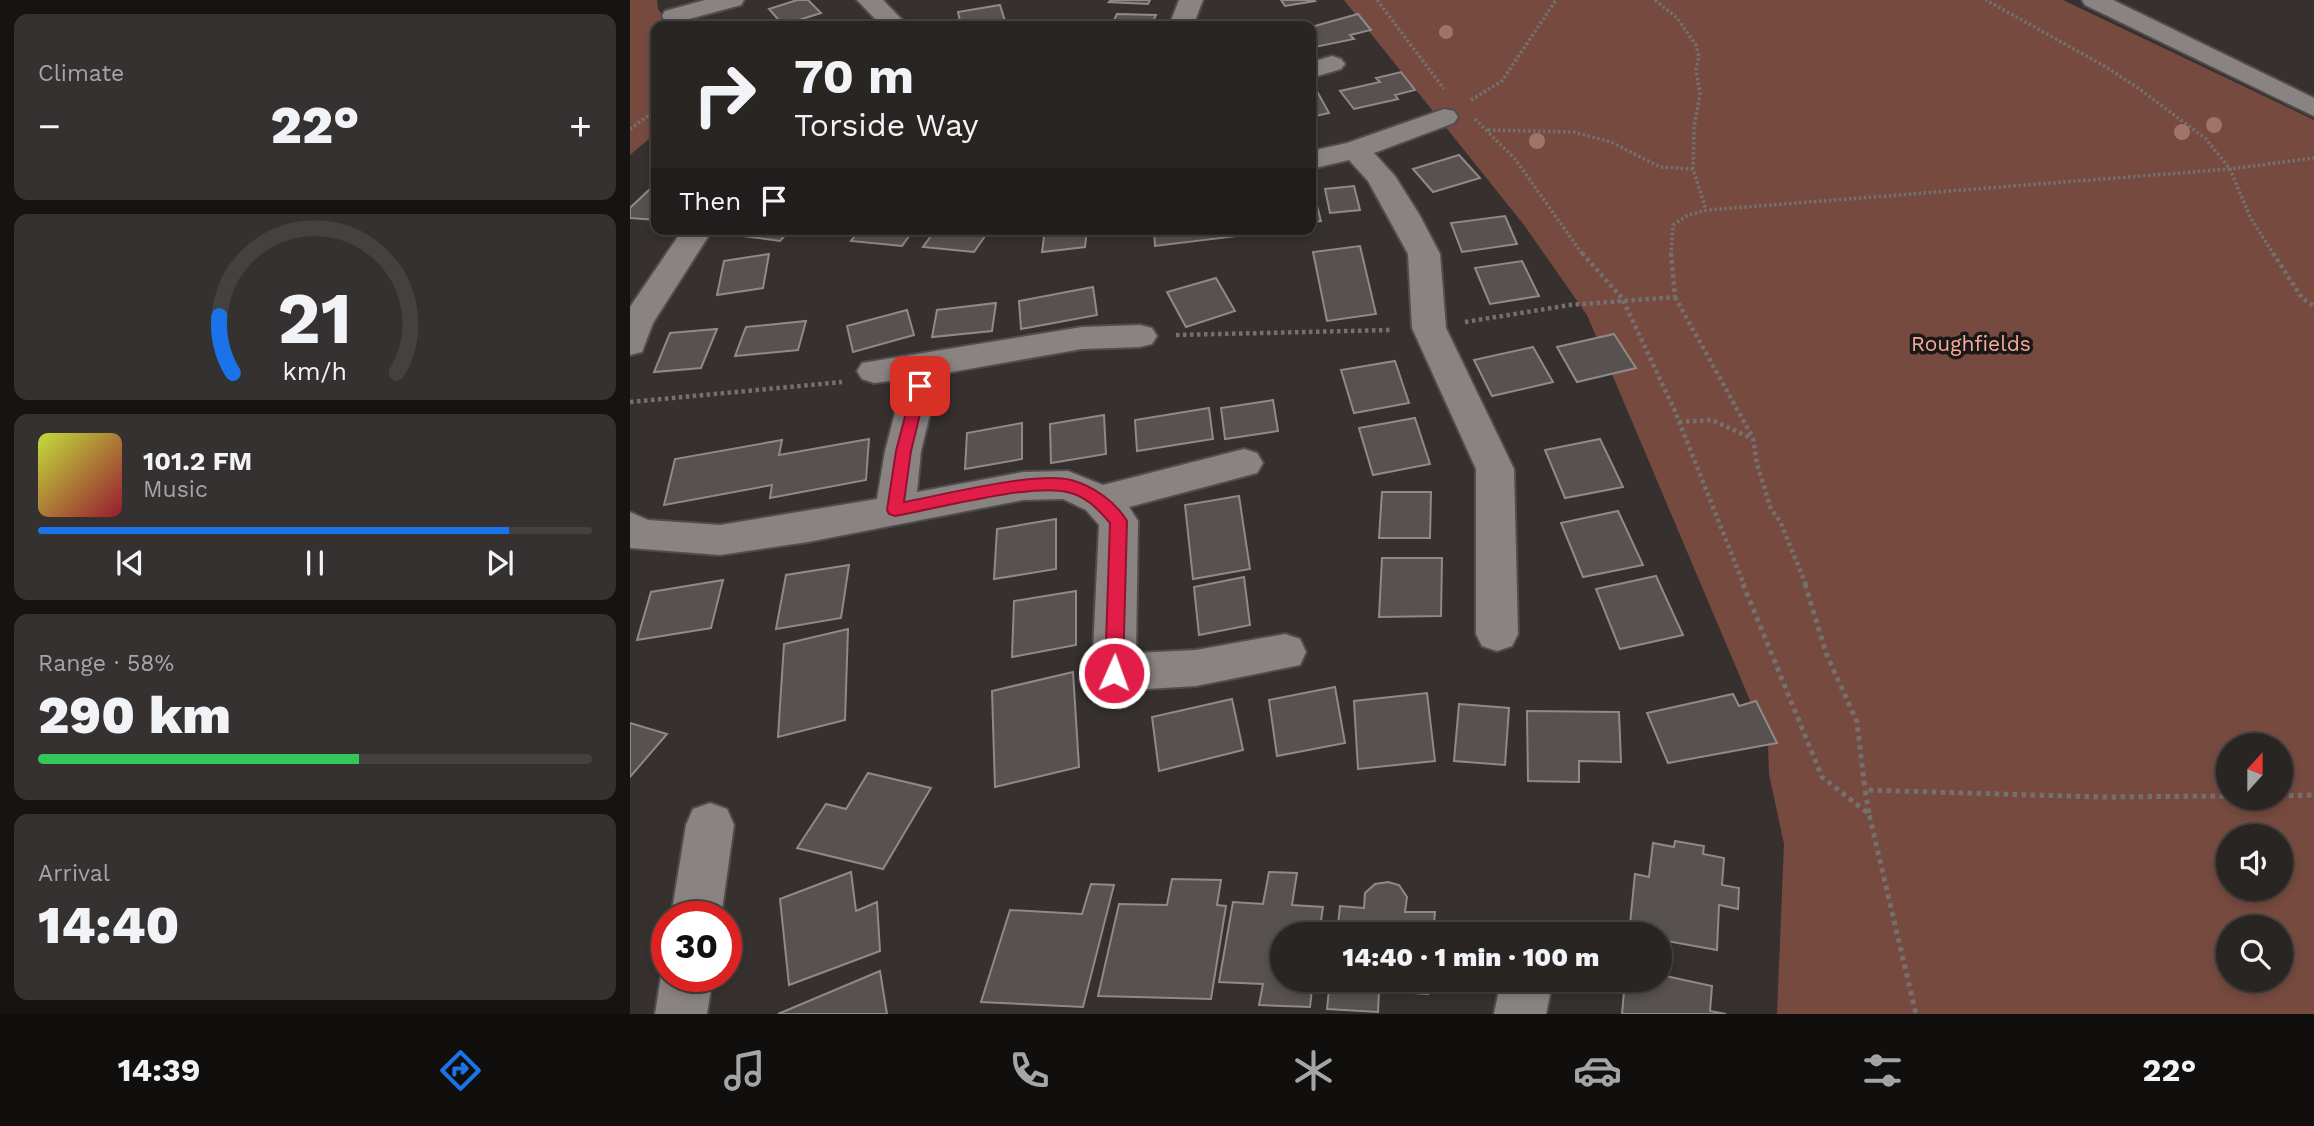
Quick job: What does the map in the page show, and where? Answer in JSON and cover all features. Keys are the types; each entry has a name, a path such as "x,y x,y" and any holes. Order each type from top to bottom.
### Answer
{"street":[{"path":"675,14 732,0"},
{"path":"869,0 891,21"},
{"path":"1183,21 1191,0"},
{"path":"2094,0 2314,108"},
{"path":"1316,159 1355,150 1452,112"},
{"path":"1355,150 1380,176 1404,214 1424,254 1429,328 1495,469 1497,634"},
{"path":"630,344 636,323 694,235"},
{"path":"874,371 1082,338 1140,336"},
{"path":"895,510 904,451 925,365"},
{"path":"1100,500 1244,463"},
{"path":"630,527 638,535 720,540 1023,486 1068,485 1100,500 1119,521 1114,673 1196,668 1285,652"},
{"path":"698,901 710,825"},
{"path":"681,1014 684,992"},
{"path":"1520,1014 1525,992"}],"path":[{"path":"1377,0 1437,82 1452,112 1487,130 1515,159 1572,241 1622,298 1679,422 1813,759 1822,777 1869,814"},
{"path":"1452,112 1502,81 1556,0"},
{"path":"1655,0 1677,18 1696,46 1699,57 1696,69 1700,94 1694,128 1693,169 1706,210"},
{"path":"1986,0 2106,67 2206,139 2230,169 2250,217 2302,298 2314,306"},
{"path":"630,129 651,114"},
{"path":"1487,130 1573,132 1611,142 1660,167 1693,169"},
{"path":"1916,1014 1869,814 1857,722 1826,653 1805,582 1780,521 1771,509 1757,464 1753,438 1675,297 1670,246 1673,225 1688,215 1706,210 2230,169 2314,158"},
{"path":"1140,336 1429,328 1548,307 1622,298 1675,297"},
{"path":"630,402 849,381 874,371"},
{"path":"1679,422 1712,419 1753,438"},
{"path":"1865,790 2101,797 2216,796"},
{"path":"2293,796 2314,795"}],"green space":[{"path":"630,0 657,0 658,9 666,21 651,21 651,137 630,155"},
{"name":"Roughfields","path":"1344,0 2063,0 2314,120 2314,1014 1777,1014 1784,844 1769,774 1768,743 1587,315 1524,225"}],"building":[{"path":"797,0 808,0 821,13 796,21 780,21 769,9"},
{"path":"1150,0 1148,4 1109,2"},
{"path":"1281,0 1314,0 1315,1 1285,6"},
{"path":"1000,5 1005,21 960,21 958,12"},
{"path":"1117,14 1156,15 1153,21 1114,21"},
{"path":"1358,14 1371,30 1350,35 1354,39 1316,47 1316,26"},
{"path":"1401,72 1415,90 1395,95 1398,99 1354,109 1340,91 1380,82 1376,78"},
{"path":"1318,93 1329,113 1316,116"},
{"path":"1459,155 1480,178 1433,192 1413,169"},
{"path":"1354,186 1360,210 1330,213 1325,189"},
{"path":"651,188 651,220 630,218 630,208"},
{"path":"1316,202 1321,221 1316,222"},
{"path":"1505,216 1517,244 1462,252 1451,223"},
{"path":"744,235 786,235 780,241"},
{"path":"856,235 910,235 902,246 851,241"},
{"path":"932,235 986,235 974,252 923,247"},
{"path":"1044,235 1086,235 1085,247 1042,252"},
{"path":"1154,235 1246,235 1155,246"},
{"path":"1360,246 1376,314 1327,321 1313,252"},
{"path":"769,254 763,288 717,295 724,261"},
{"path":"1522,261 1539,296 1490,304 1475,268"},
{"path":"1216,278 1235,311 1186,327 1167,292"},
{"path":"1093,287 1097,315 1021,329 1019,301"},
{"path":"996,303 992,331 932,337 937,310"},
{"path":"907,310 914,335 853,352 847,326"},
{"path":"806,321 798,350 735,356 746,327"},
{"path":"717,329 701,368 654,372 670,333"},
{"path":"1614,334 1636,368 1577,382 1557,347"},
{"path":"1533,347 1553,382 1492,396 1474,360"},
{"path":"1395,361 1409,403 1354,413 1341,370"},
{"path":"1273,400 1278,431 1225,439 1221,408"},
{"path":"1209,408 1213,439 1137,451 1135,420"},
{"path":"1104,415 1106,454 1051,463 1050,424"},
{"path":"1415,418 1430,464 1373,475 1359,428"},
{"path":"1022,423 1022,459 965,469 967,433"},
{"path":"869,439 866,480 770,498 772,485 664,505 675,459 782,440 779,455"},
{"path":"1600,439 1623,487 1565,498 1545,450"},
{"path":"1382,492 1431,492 1430,538 1379,538"},
{"path":"1239,496 1250,569 1193,579 1185,505"},
{"path":"1618,511 1643,565 1583,577 1561,523"},
{"path":"1056,519 1056,569 994,579 997,529"},
{"path":"1382,558 1442,558 1441,616 1379,617"},
{"path":"849,565 841,618 776,629 786,575"},
{"path":"1656,576 1683,635 1620,649 1596,589"},
{"path":"1244,577 1250,625 1199,635 1194,587"},
{"path":"723,580 711,628 637,640 651,592"},
{"path":"1076,591 1076,645 1012,657 1014,601"},
{"path":"848,629 845,720 778,737 784,644"},
{"path":"1073,672 1079,767 995,787 992,691"},
{"path":"1335,687 1345,743 1277,756 1269,700"},
{"path":"1427,693 1435,761 1358,769 1354,701"},
{"path":"1733,694 1739,706 1756,701 1777,743 1668,763 1647,713"},
{"path":"1232,699 1243,750 1159,771 1152,717"},
{"path":"1459,704 1509,708 1505,765 1454,761"},
{"path":"1527,711 1619,712 1621,762 1579,761 1579,782 1528,781"},
{"path":"630,723 667,734 630,777"},
{"path":"868,773 931,788 883,869 797,848 826,804 846,809"},
{"path":"1675,841 1704,846 1703,854 1724,858 1722,885 1739,888 1738,909 1719,905 1717,950 1672,942 1672,922 1630,922 1635,874 1649,877 1653,843 1674,847"},
{"path":"851,872 856,911 877,902 880,951 789,985 780,899"},
{"path":"1269,872 1297,873 1292,905 1323,907 1321,922 1270,922 1270,992 1312,992 1310,1007 1259,1005 1263,984 1219,982 1233,902 1263,904"},
{"path":"1172,879 1221,880 1217,905 1226,906 1211,999 1098,996 1119,904 1167,905"},
{"path":"1388,882 1399,885 1407,897 1405,912 1435,912 1434,922 1338,922 1340,906 1364,908 1365,893 1375,884"},
{"path":"1091,884 1114,885 1083,1007 981,1002 1010,910 1082,914"},
{"path":"880,971 887,1014 778,1014"},
{"path":"1672,977 1712,986 1710,1011 1726,1014 1622,1014 1624,992 1672,992"},
{"path":"1329,992 1379,992 1378,1012 1327,1009"},
{"path":"1395,992 1428,992 1428,994"}],"route":[{"path":"920,386 904,451 895,510 1023,486 1068,485 1100,500 1119,521 1114,673"}]}
